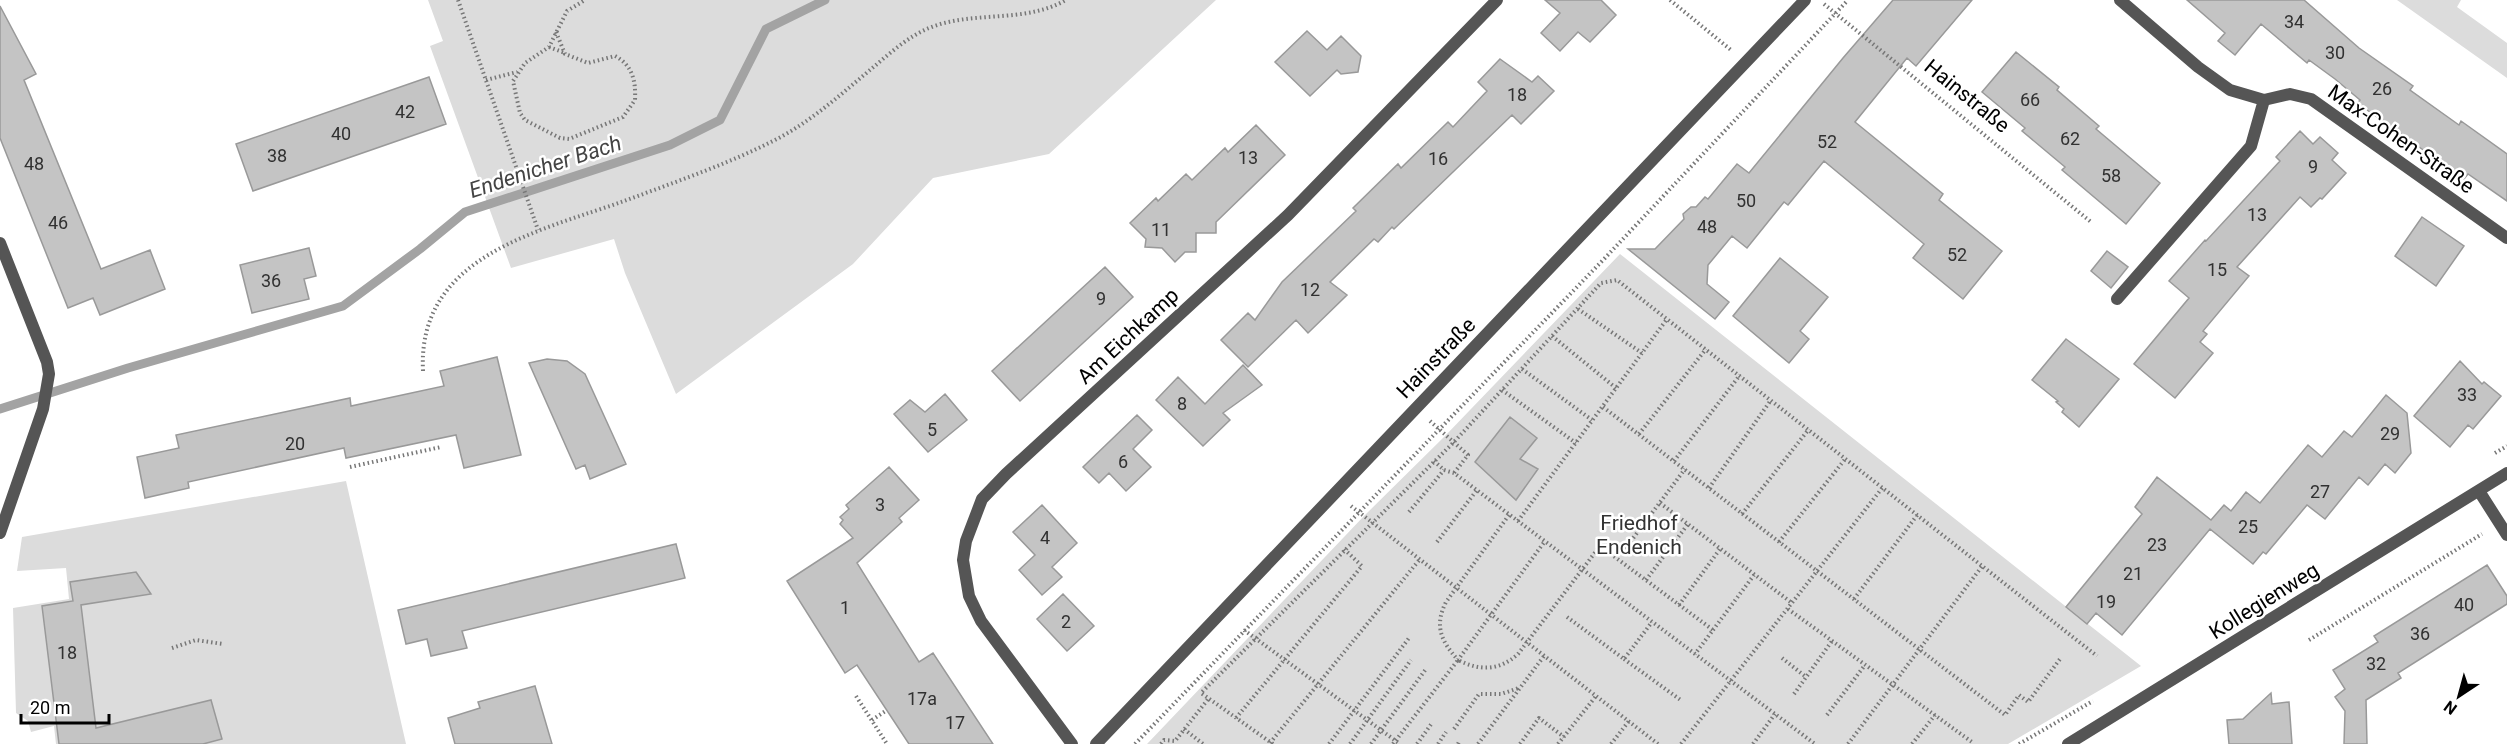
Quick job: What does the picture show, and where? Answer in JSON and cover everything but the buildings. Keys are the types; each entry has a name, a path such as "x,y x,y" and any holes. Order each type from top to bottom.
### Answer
{"street":[{"name":"Am Eichkamp","path":"1072,744 981,621 969,596 963,560 966,541 982,500 1006,474 1288,215 1497,0"},
{"name":"Hainstraße","path":"1096,744 1805,0"},
{"name":"Max-Cohen-Straße","path":"2121,0 2198,67 2230,90 2264,100 2290,94 2311,99 2507,238"},
{"path":"2117,299 2252,146 2264,100"},
{"path":"0,243 43,352 49,374 43,409 0,533"},
{"name":"Kollegienweg","path":"2068,744 2507,473"},
{"path":"2480,491 2507,535"}],"path":[{"path":"458,0 537,230"},
{"path":"549,47 588,63 615,56 626,62 632,72 636,88 635,100 629,111 623,117 569,139 560,138 525,120 520,113 513,81 517,72 532,57 549,47 567,11 585,0"},
{"path":"423,370 422,347 427,325 443,293 480,258 537,230 628,199 771,142 827,106 897,48 927,29 948,21 1042,11 1066,0"},
{"path":"1670,0 1745,62"},
{"name":"Hainstraße","path":"1819,0 2091,222"},
{"path":"1135,744 1439,430 1848,0"},
{"path":"555,32 565,54"},
{"path":"486,80 517,72"},
{"path":"1420,559 1271,743 1201,693 1453,443 1601,283 1617,280 2097,656"},
{"path":"1578,309 1642,354"},
{"path":"1518,521 1668,319"},
{"path":"1552,336 1616,388"},
{"path":"1639,434 1706,349"},
{"path":"1522,369 1592,420"},
{"path":"1674,461 1740,375"},
{"path":"1502,390 1576,443"},
{"path":"1709,488 1771,400"},
{"path":"1603,407 2005,715 2019,695 2028,702 2060,659"},
{"path":"1743,514 1809,429"},
{"path":"1439,430 1468,455 1454,473"},
{"path":"350,466 441,447"},
{"path":"1779,542 1846,458"},
{"path":"1434,461 1444,470 1454,473 1477,490 1815,744"},
{"path":"1600,546 1625,549 1685,469"},
{"path":"1409,512 1444,470"},
{"path":"1682,744 1883,487"},
{"path":"1437,542 1477,490"},
{"path":"1334,493 1658,744"},
{"path":"1660,503 1792,603"},
{"path":"1509,514 1456,588 1439,616 1441,632 1447,647 1458,660 1483,669 1509,662 1527,642 1600,546"},
{"path":"1854,599 1918,514"},
{"path":"2309,640 2500,523"},
{"path":"1646,580 1688,524"},
{"path":"1244,630 1396,743 1545,541"},
{"path":"1600,546 1713,630"},
{"path":"1236,718 1362,566 1344,549"},
{"path":"1679,605 1720,549"},
{"path":"1848,744 1983,565"},
{"path":"1695,654 1755,575"},
{"path":"1788,609 1972,742"},
{"path":"1567,617 1682,701"},
{"path":"1624,659 1652,622"},
{"path":"1329,744 1409,638"},
{"path":"172,648 196,640 223,644"},
{"path":"1794,694 1833,641"},
{"path":"1478,744 1544,656"},
{"path":"1782,658 1806,677"},
{"path":"1350,744 1411,660"},
{"path":"1827,715 1865,665"},
{"path":"1371,744 1426,669"},
{"path":"1454,729 1479,694 1501,694 1520,688"},
{"path":"856,696 887,744"},
{"path":"1558,744 1596,696"},
{"path":"1161,744 1164,740 1175,741 1209,698"},
{"path":"872,720 887,710"},
{"path":"1753,744 1775,714"},
{"path":"1912,744 1935,715"},
{"path":"1520,744 1539,718 1564,736"},
{"path":"1611,744 1629,721"},
{"path":"1417,744 1432,723"},
{"path":"1184,729 1203,744"},
{"path":"1438,744 1446,732"}],"green space":[{"path":"428,0 1216,0 1049,154 933,178 853,264 676,394 625,273 614,239 511,268 430,46 443,41"},
{"path":"2397,0 2461,0 2457,7 2507,43 2507,78"},
{"name":"Friedhof Endenich","path":"1620,254 2141,666 2008,744 1147,744 1364,516 1445,436"},
{"path":"346,481 406,744 56,744 54,726 31,732 28,721 16,713 13,608 69,599 66,568 17,571 22,537"}],"waterway":[{"name":"Endenicher Bach","path":"0,409 128,368 343,306 420,249 465,212 670,145 720,120 766,29 825,0"}]}
